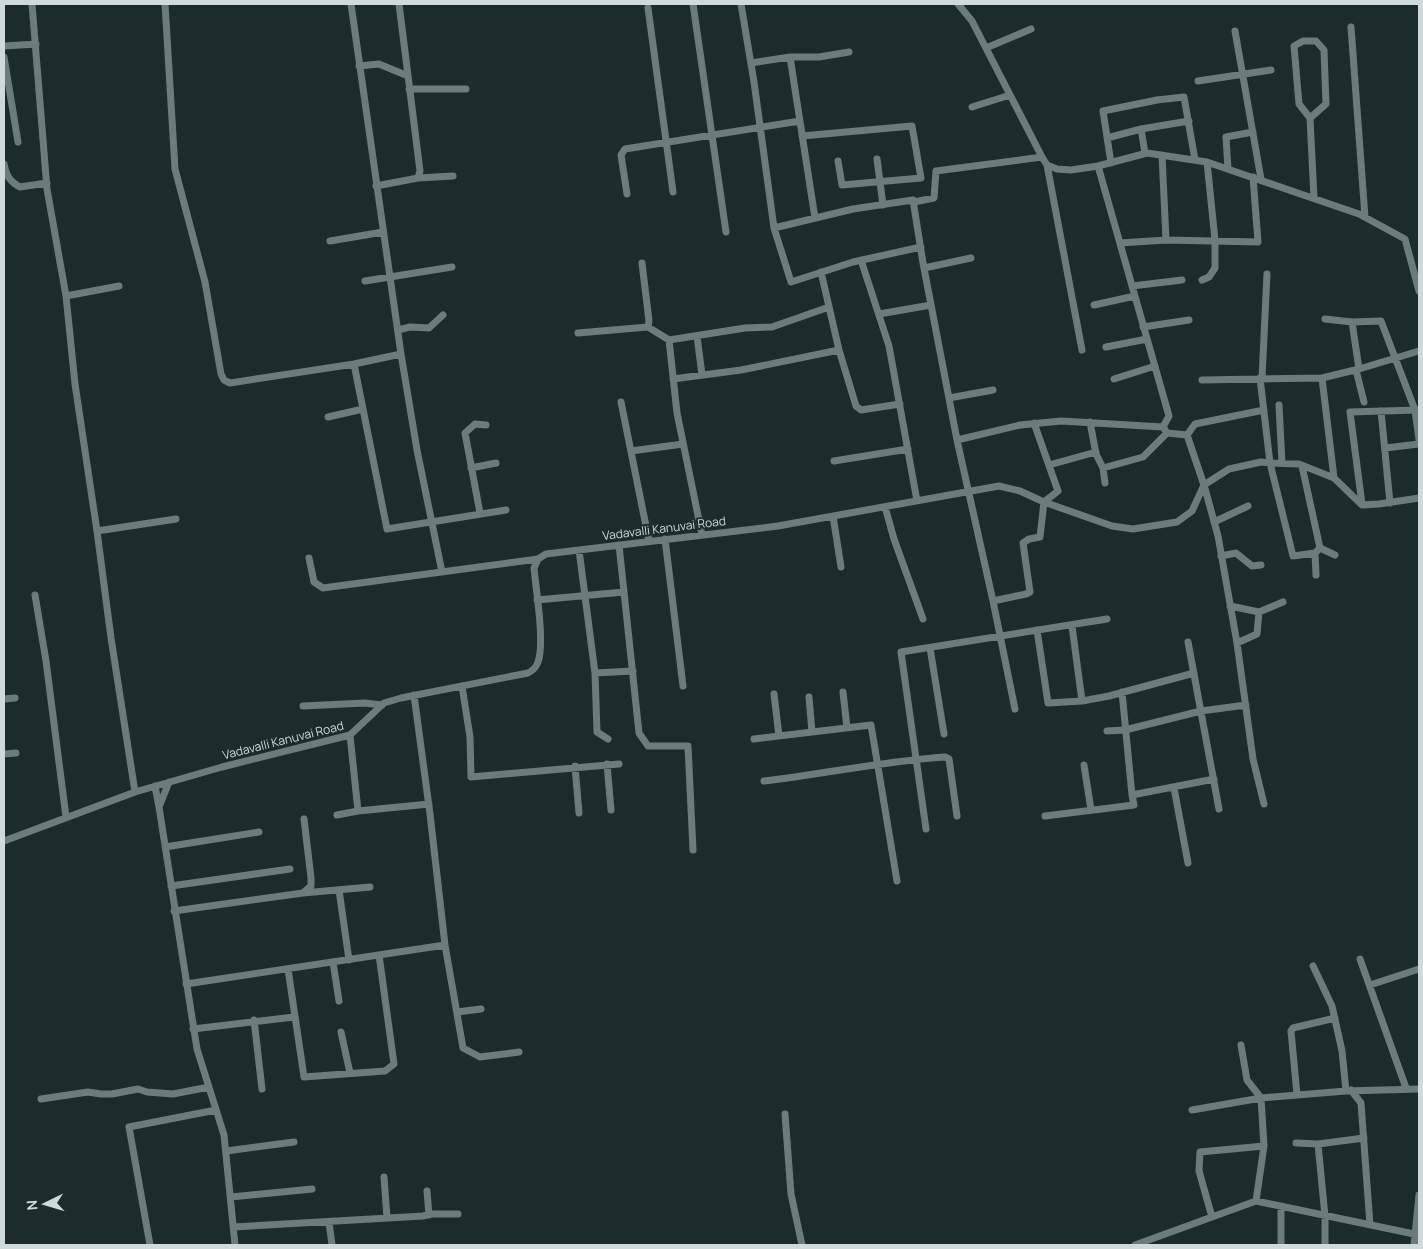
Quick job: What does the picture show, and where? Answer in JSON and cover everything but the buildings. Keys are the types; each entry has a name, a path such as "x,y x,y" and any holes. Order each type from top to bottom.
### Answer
{"street":[{"path":"32,4 47,183 66,296 75,384 97,531 110,638 135,792"},
{"path":"165,4 175,169 205,282 221,374 224,380 230,383 354,364 401,354"},
{"path":"351,4 401,354 417,450 442,572"},
{"path":"399,4 420,171 418,178"},
{"path":"693,4 726,232"},
{"path":"741,4 774,228 791,282 861,260 921,248"},
{"path":"958,4 972,20 1047,165 1082,350"},
{"path":"648,8 673,192"},
{"path":"1351,26 1365,217"},
{"path":"986,48 1031,29"},
{"path":"1234,31 1261,179"},
{"path":"1310,118 1326,104 1324,50 1316,41 1303,41 1294,46 1299,104 1310,118 1314,198"},
{"path":"4,46 36,44"},
{"path":"751,63 790,57 819,57 849,52"},
{"path":"4,57 18,142"},
{"path":"790,57 815,218"},
{"path":"359,66 379,64 408,76"},
{"path":"1198,80 1271,70"},
{"path":"410,90 466,89"},
{"path":"972,107 1010,95"},
{"path":"1111,162 1103,111 1184,97 1195,160"},
{"path":"627,194 621,155 625,149 800,121"},
{"path":"1107,138 1141,129 1189,121"},
{"path":"802,136 912,126 921,178 842,185 838,161"},
{"path":"1141,129 1145,153"},
{"path":"1228,169 1226,137 1253,132"},
{"path":"1047,165 1057,169 1071,170 1098,166 1145,153 1207,162 1261,179 1365,217 1405,239 1419,291"},
{"path":"1162,155 1166,240"},
{"path":"774,228 853,209 934,198 936,171 1042,157"},
{"path":"877,159 883,205"},
{"path":"1202,280 1209,277 1215,268 1215,240 1207,162"},
{"path":"4,164 6,175 10,181 20,187 47,183"},
{"path":"1098,166 1169,416 1165,430 1143,457 1103,468"},
{"path":"376,186 418,178 454,176"},
{"path":"1120,242 1215,240 1258,242 1253,177"},
{"path":"914,202 924,268 949,398 1015,709"},
{"path":"330,241 383,232"},
{"path":"924,268 971,258"},
{"path":"861,260 889,346 917,501"},
{"path":"642,263 648,326"},
{"path":"365,281 452,267"},
{"path":"821,272 839,350 856,406 861,410 900,404"},
{"path":"1267,274 1261,378 1270,463 1293,556 1318,550 1335,555"},
{"path":"1132,286 1182,280"},
{"path":"66,296 119,286"},
{"path":"1094,305 1135,296"},
{"path":"878,314 931,305"},
{"path":"578,333 648,326 670,340 745,328 772,327 829,307"},
{"path":"398,330 410,327 429,328 443,315"},
{"path":"1325,319 1352,322 1381,320 1394,359 1417,410 1419,442 1384,448"},
{"path":"1143,326 1189,320"},
{"path":"1352,322 1364,402"},
{"path":"697,336 702,376"},
{"path":"1106,347 1147,339"},
{"path":"670,340 677,413 702,535"},
{"path":"673,379 741,370 839,350"},
{"path":"1202,380 1322,378 1419,351"},
{"path":"354,364 387,529 506,510"},
{"path":"1114,378 1155,366"},
{"path":"1322,378 1334,478"},
{"path":"949,398 993,390"},
{"path":"621,402 649,541"},
{"path":"1278,404 1282,463"},
{"path":"328,417 363,409"},
{"path":"1187,435 1195,424 1264,410"},
{"path":"1362,505 1350,412 1417,410"},
{"path":"1381,411 1390,503"},
{"path":"958,440 1020,425 1061,421 1090,422 1165,430 1187,435"},
{"path":"1090,422 1096,452 1103,468 1105,483"},
{"path":"480,513 465,433 475,424 486,425"},
{"path":"993,601 1030,592 1023,543 1029,539 1040,537 1044,502 1058,491 1034,424"},
{"path":"1187,435 1204,485 1222,556 1237,642 1253,759 1264,804"},
{"path":"631,451 683,444"},
{"path":"834,461 908,449"},
{"path":"1049,465 1096,452"},
{"path":"1204,485 1229,468 1261,462 1299,464 1334,478 1362,505 1419,498"},
{"path":"472,468 496,463"},
{"path":"1302,466 1318,550 1316,575"},
{"name":"Vadavalli Kanuvai Road","path":"4,841 135,792 222,766 350,735 382,705 414,696 528,673 534,669 539,661 541,642 534,568 538,559 546,554 778,526 999,486 1020,491 1044,502 1112,526 1133,529 1177,522 1192,511 1204,485"},
{"path":"1214,522 1248,506"},
{"path":"885,507 894,539 923,619"},
{"path":"833,516 841,567"},
{"path":"97,531 176,519"},
{"path":"665,539 682,686"},
{"path":"619,545 639,733 648,746 688,746 693,850"},
{"path":"579,550 595,673 597,732 608,739"},
{"path":"1222,556 1236,553 1252,566 1261,564"},
{"path":"309,558 314,582 323,588 538,559"},
{"path":"537,600 624,592"},
{"path":"35,595 46,661 66,817"},
{"path":"1230,606 1259,612 1283,602"},
{"path":"1237,642 1257,634 1259,612"},
{"path":"926,830 901,652 1107,619"},
{"path":"1072,626 1082,701"},
{"path":"1037,630 1048,703 1082,701 1194,673"},
{"path":"1188,642 1219,809"},
{"path":"930,648 944,734"},
{"path":"595,673 633,670"},
{"path":"462,686 470,737 472,777 575,766 618,764"},
{"path":"842,692 847,728"},
{"path":"1045,816 1134,805 1122,692"},
{"path":"774,694 778,736"},
{"path":"414,696 429,804 445,945 463,1048 480,1057 519,1052"},
{"path":"808,697 812,732"},
{"path":"4,699 15,698"},
{"path":"303,706 365,703 382,705"},
{"path":"1106,731 1125,730 1201,712 1246,704"},
{"path":"754,739 871,725 897,881"},
{"path":"350,735 358,811"},
{"path":"4,754 16,752"},
{"path":"764,781 825,774 853,767 945,757 949,759 957,816"},
{"path":"607,764 611,810"},
{"path":"1084,765 1091,810"},
{"path":"575,766 579,813"},
{"path":"1132,794 1214,780"},
{"path":"159,807 170,782"},
{"path":"155,786 197,1049 224,1135 235,1245"},
{"path":"1174,788 1188,863"},
{"path":"338,815 358,811 429,804"},
{"path":"303,893 310,886 311,878 304,819"},
{"path":"165,847 259,832"},
{"path":"171,886 290,869"},
{"path":"174,911 303,893 370,887"},
{"path":"339,890 349,960"},
{"path":"186,984 445,945"},
{"path":"288,969 304,1077 385,1071 394,1064 379,955"},
{"path":"1360,959 1406,1088"},
{"path":"333,962 339,1001"},
{"path":"1314,966 1332,1006 1348,1090 1361,1103 1370,1225"},
{"path":"1370,985 1419,969"},
{"path":"456,1012 481,1009"},
{"path":"194,1029 294,1016"},
{"path":"1297,1095 1291,1031 1293,1028 1335,1018"},
{"path":"254,1020 262,1089"},
{"path":"341,1032 350,1073"},
{"path":"1241,1044 1247,1080 1261,1098 1264,1146 1256,1201"},
{"path":"41,1099 88,1092 112,1094 138,1089 146,1092 173,1094 209,1087"},
{"path":"1192,1110 1261,1098 1348,1090 1406,1088 1419,1090"},
{"path":"150,1245 129,1127 216,1110"},
{"path":"785,1114 791,1194 802,1245"},
{"path":"1296,1143 1318,1144 1364,1138"},
{"path":"226,1151 294,1142"},
{"path":"1318,1144 1325,1216 1325,1245"},
{"path":"1212,1217 1199,1171 1200,1152 1264,1146"},
{"path":"384,1177 387,1218"},
{"path":"231,1197 312,1189"},
{"path":"427,1191 429,1215"},
{"path":"1414,1245 1419,1195"},
{"path":"1135,1245 1256,1201 1414,1234"},
{"path":"1281,1207 1281,1245"},
{"path":"234,1227 458,1214"},
{"path":"329,1222 332,1245"}]}
